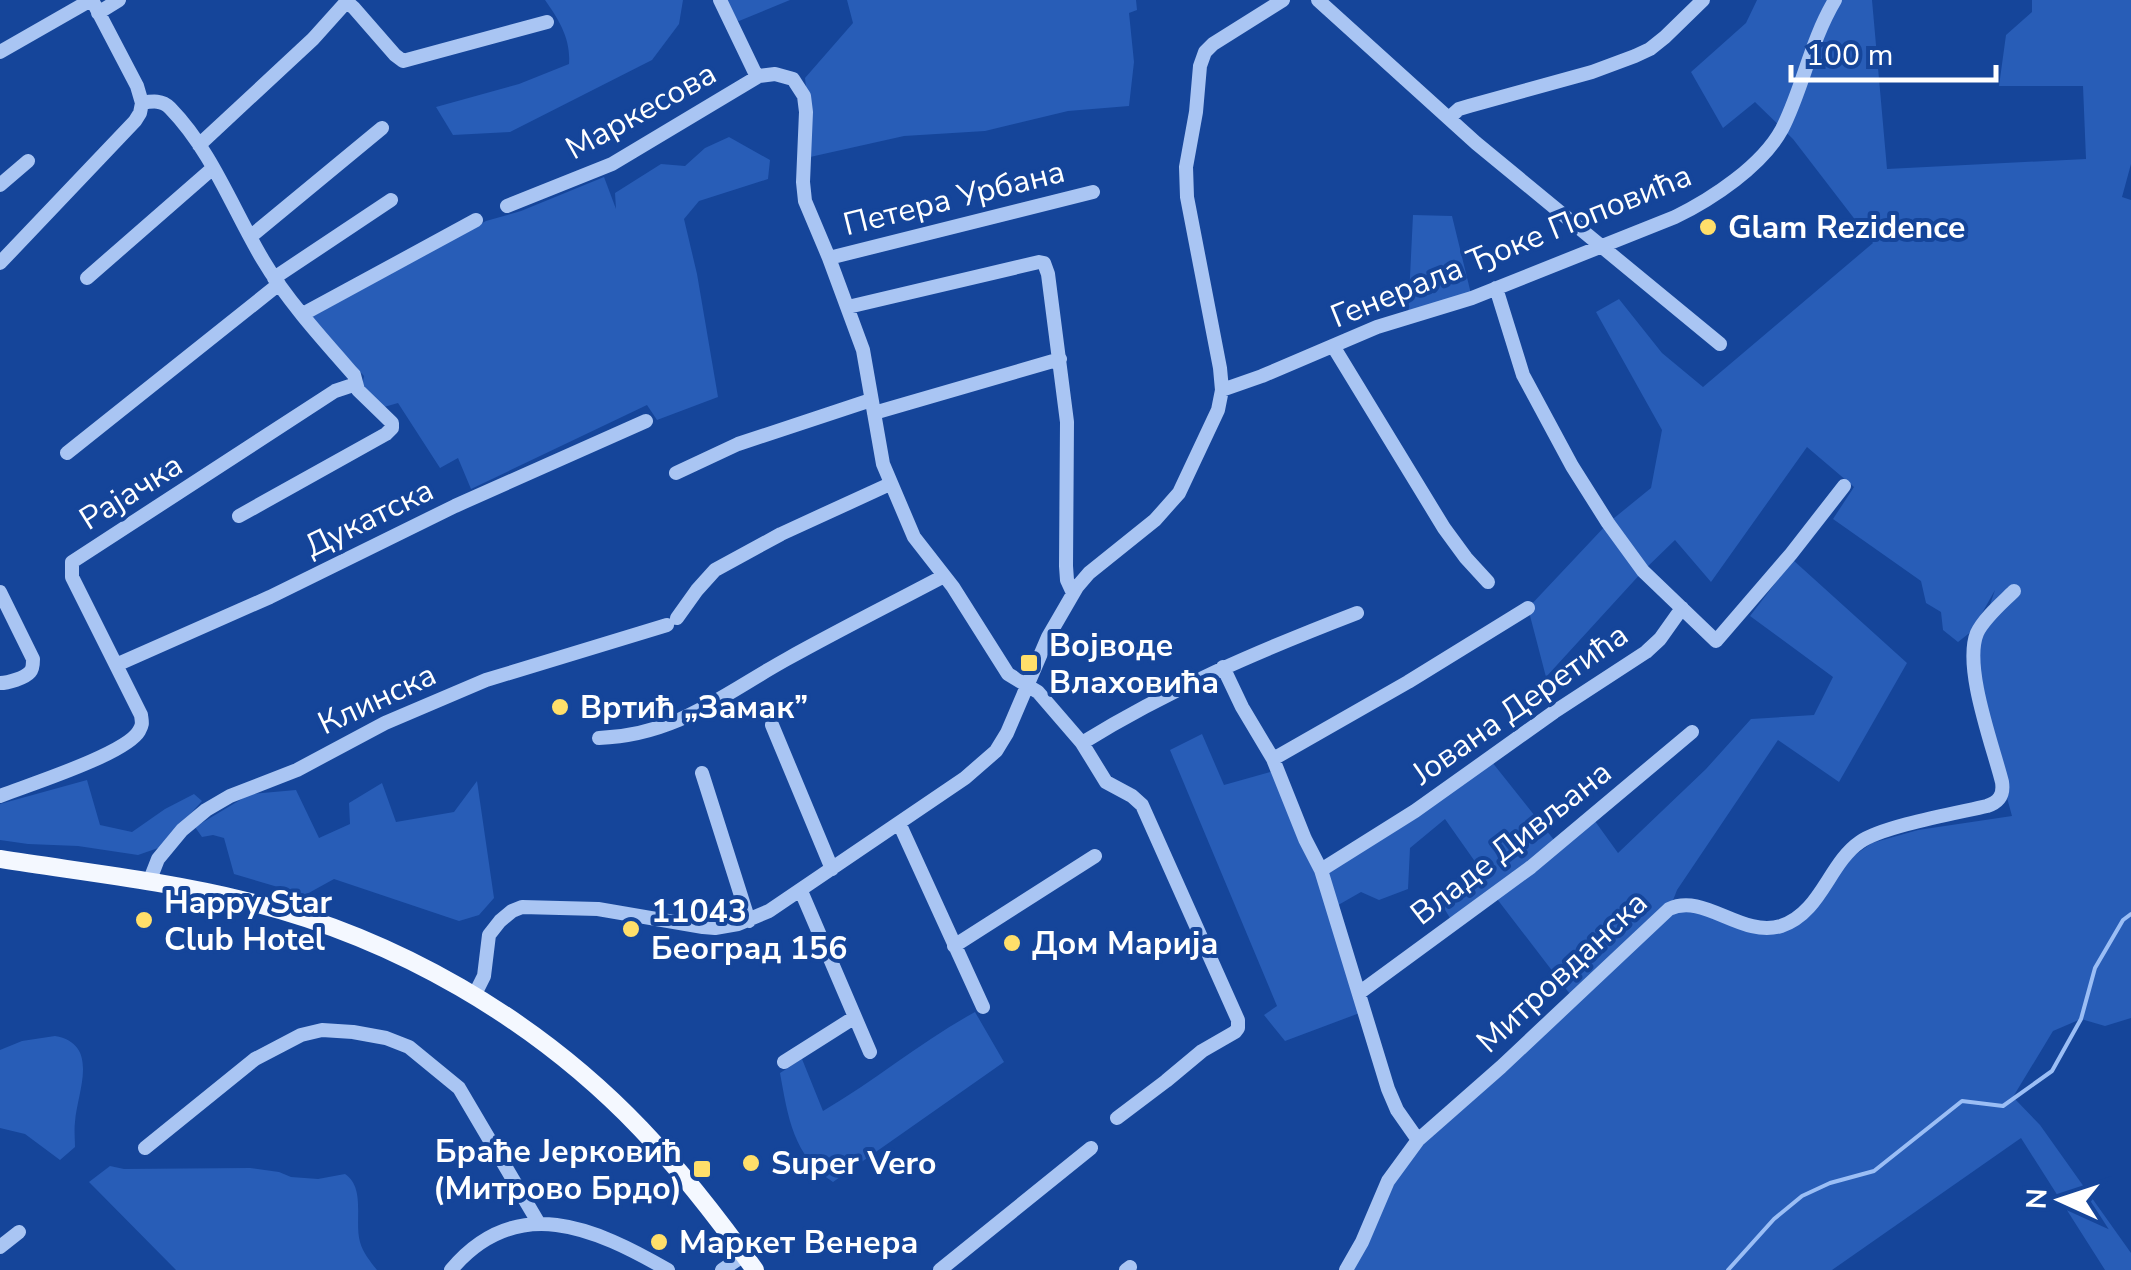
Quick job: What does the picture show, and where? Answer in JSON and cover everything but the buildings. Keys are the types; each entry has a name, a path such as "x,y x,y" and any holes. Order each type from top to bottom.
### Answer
{"main road":[{"path":"0,859 249,901 308,920 423,967 510,1019 599,1088 662,1152 719,1220 751,1266"}],"street":[{"path":"0,52 94,4 119,0"},
{"path":"720,0 757,77"},
{"path":"474,996 484,976 488,935 512,911 540,906 598,909 715,928 750,921 965,778 996,751 1073,593 1089,573 1148,527 1173,501 1218,410 1222,390 1220,368 1186,178 1200,66 1213,44 1283,0"},
{"path":"1318,0 1448,118 1720,344"},
{"path":"1448,118 1459,109 1635,56 1665,37 1703,0"},
{"name":"Генерала Ђоке Поповића","path":"1222,390 1376,328 1472,298 1701,204 1764,153 1784,126 1812,45 1835,0"},
{"path":"199,145 313,39 347,1 403,61 547,22"},
{"path":"0,263 140,113 142,102 136,86 94,4"},
{"name":"Маркесова","path":"508,206 612,164 757,77 775,74 789,78 804,96 803,191 829,258"},
{"path":"142,102 163,102 170,107 199,145 276,280 354,376 358,390 390,420 392,428 238,516"},
{"path":"250,237 382,128"},
{"path":"0,185 28,161"},
{"path":"87,278 212,168"},
{"name":"Петера Урбана","path":"829,258 1093,192"},
{"path":"66,453 276,280 391,200"},
{"path":"303,314 476,220"},
{"path":"829,258 865,357 880,455 914,538 961,600 1008,674 1038,692 1082,744 1106,782 1142,805 1235,1011 1239,1024 1235,1032 1202,1051 1117,1118"},
{"path":"848,307 1039,262 1044,264 1067,422 1066,566 1073,593"},
{"path":"1496,288 1523,375 1563,451 1643,571 1716,641 1792,554 1844,486"},
{"path":"1334,346 1444,528 1488,582"},
{"path":"676,473 738,444 1060,359"},
{"name":"Рајачка","path":"0,796 124,745 142,725 141,715 72,577 72,562 335,392 356,384"},
{"name":"Дукатска","path":"116,665 646,421"},
{"name":"Клинска","path":"149,882 158,859 182,830 230,796 297,770 385,723 474,685 672,621 714,570 890,484"},
{"path":"599,738 648,732 681,720 944,576"},
{"name":"Митровданска","path":"1346,1270 1388,1181 1418,1140 1674,906 1698,907 1757,928 1780,926 1802,913 1849,852 1865,838 1999,800 2004,789 1976,684 1974,652 1978,632 2014,591"},
{"path":"0,592 32,654 31,671 0,683"},
{"path":"1274,760 1528,608"},
{"name":"Јована Деретића","path":"1321,870 1415,811 1540,721 1646,652 1682,608"},
{"path":"1082,744 1223,667 1356,614"},
{"path":"1223,667 1274,760 1321,870 1388,1089 1418,1140"},
{"path":"772,725 832,869"},
{"name":"Владе Дивљана","path":"1359,993 1545,856 1692,732"},
{"path":"702,773 750,921"},
{"path":"899,823 983,1007"},
{"path":"954,946 1095,856"},
{"path":"800,891 870,1052"},
{"path":"784,1062 855,1017"},
{"path":"145,1148 255,1059 301,1035 322,1030 386,1038 409,1048 459,1088 538,1222"},
{"path":"940,1270 1091,1148"},
{"path":"451,1270 484,1240 538,1222 598,1234 668,1270"},
{"path":"0,1247 19,1232"},
{"path":"722,1270 751,1266"}],"shaded area":[{"path":"545,0 683,0 679,24 652,60 510,132 453,135 436,107 519,84 569,64 566,38"},
{"path":"725,0 790,0 739,21 732,17"},
{"path":"847,0 1136,0 1137,10 1129,13 1134,62 1129,106 1068,111 985,131 904,136 810,157 805,78 853,23"},
{"path":"1757,0 1872,0 1887,169 2086,159 2083,86 1999,86 2006,35 2032,12 2032,0 2131,0 2131,164 2122,197 2131,200 2131,1018 2105,1026 2081,1019 2053,1031 2013,1097 2040,1125 2131,1253 2131,1270 2105,1270 2021,1138 1832,1270 1346,1270 1398,1166 1573,998 1494,895 1454,925 1437,896 1476,863 1445,819 1410,848 1408,889 1379,900 1361,892 1333,908 1365,1011 1285,1041 1264,1015 1277,1006 1170,750 1202,734 1224,785 1277,770 1321,870 1488,757 1558,845 1592,817 1618,853 1706,769 1751,719 1814,715 1833,677 1750,616 1793,560 1907,663 1839,782 1778,740 1677,890 1670,908 1779,926 1872,843 1918,830 2012,816 1976,684 1974,652 1995,590 1972,631 1958,642 1943,630 1941,612 1926,603 1921,581 1833,519 1854,487 1807,447 1711,582 1675,540 1546,677 1528,608 1608,523 1651,488 1662,430 1596,312 1619,299 1662,353 1703,387 1873,243 1793,139 1755,102 1723,128 1691,72 1746,23"},
{"path":"729,137 770,160 768,179 699,201 684,219 718,397 657,420 647,405 471,489 458,458 440,468 398,403 384,407 362,387 364,376 310,318 486,221 604,177 616,209 615,193 661,164 685,166 705,148"},
{"path":"1413,215 1452,216 1472,298 1408,318"},
{"path":"87,780 100,825 132,832 194,794 202,801 161,847 138,855 0,840 0,804"},
{"path":"477,781 494,898 479,915 459,921 334,879 305,895 234,874 224,838 202,837 195,827 250,794 296,790 319,838 350,824 349,803 382,783 396,822 454,812"},
{"path":"975,1012 1004,1062 833,1182 820,1172 794,1134 780,1073 802,1059 823,1111"},
{"path":"55,1036 78,1049 83,1071 75,1147 60,1160 25,1134 0,1128 0,1050 22,1041"},
{"path":"110,1166 250,1168 318,1179 345,1174 357,1196 361,1246 377,1270 176,1270 89,1182"}],"waterway":[{"path":"1728,1270 1774,1219 1802,1196 1830,1183 1874,1171 1962,1101 2003,1106 2052,1071 2081,1019 2095,968 2123,920 2131,914"}],"place":[{"name":"Glam Rezidence","path":"1708,227"},
{"name":"Војводе Влаховића","path":"1029,663"},
{"name":"Вртић „Замак”","path":"560,707"},
{"name":"Happy Star Club Hotel","path":"144,920"},
{"name":"11043 Београд 156","path":"631,929"},
{"name":"Дом Марија","path":"1012,943"},
{"name":"Super Vero","path":"751,1163"},
{"name":"Браће Јерковић (Митрово Брдо)","path":"702,1169"},
{"name":"Маркет Венера","path":"659,1242"}]}
